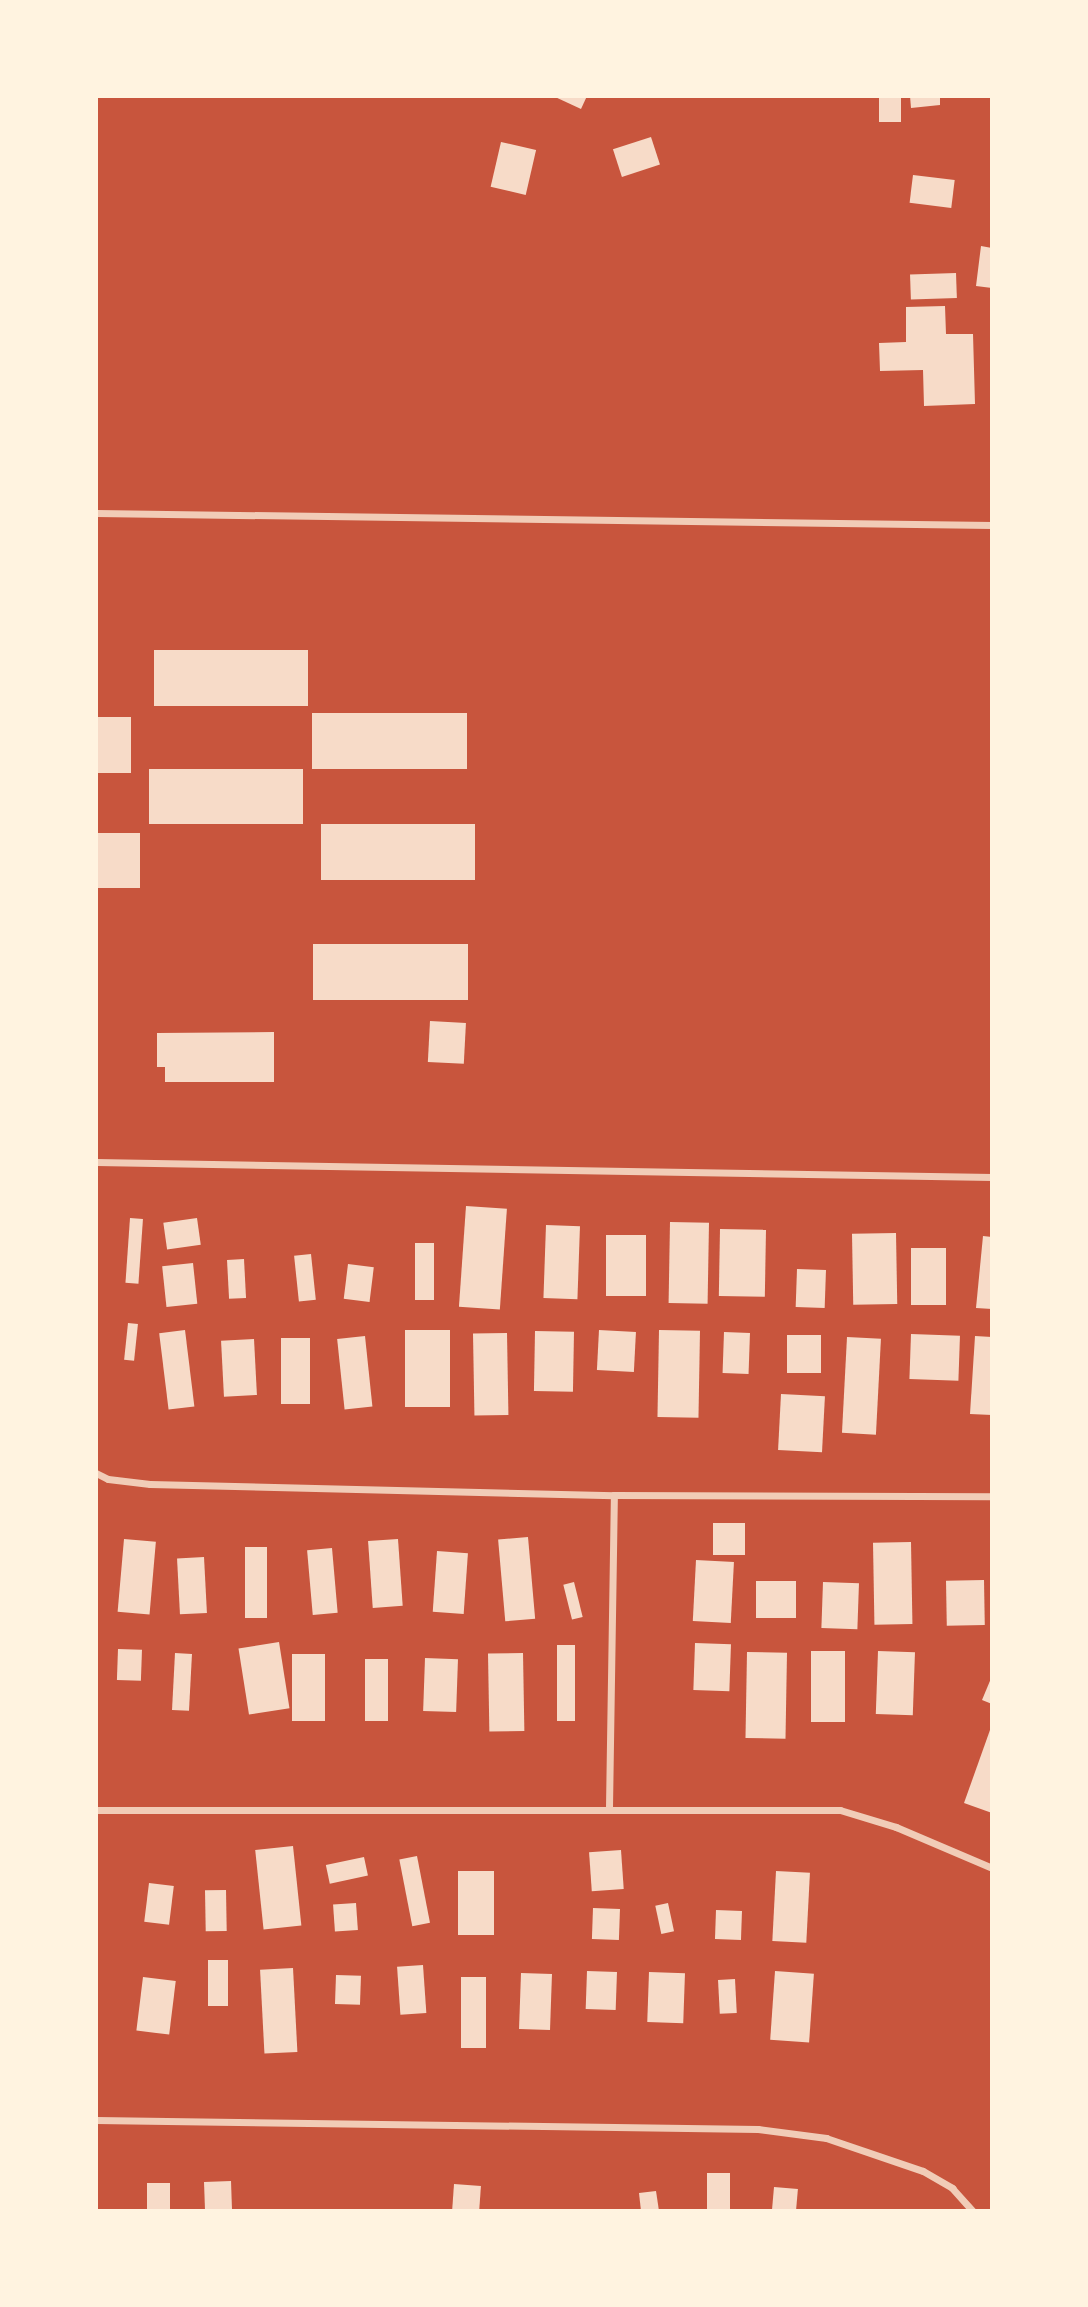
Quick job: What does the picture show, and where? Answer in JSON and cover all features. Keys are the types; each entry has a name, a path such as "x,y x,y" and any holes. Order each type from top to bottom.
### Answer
{"street":[{"path":"96,513 992,525"},
{"path":"96,1162 992,1177"},
{"path":"96,1473 108,1479 150,1484 614,1495 992,1496"},
{"path":"609,1807 614,1495"},
{"path":"96,1810 609,1807 839,1810 896,1826 992,1867"},
{"path":"96,2120 758,2129 826,2138 923,2171 960,2194 973,2211"}],"building":[{"path":"553,96 587,96 581,109"},
{"path":"879,96 901,96 901,122 879,122"},
{"path":"910,96 940,96 940,105 911,108"},
{"path":"651,137 660,165 622,177 613,149"},
{"path":"501,142 536,150 526,195 491,187"},
{"path":"913,175 955,180 951,208 910,203"},
{"path":"981,246 992,248 992,288 976,286"},
{"path":"956,273 957,298 911,300 910,275"},
{"path":"945,306 946,334 973,334 975,404 924,406 923,370 880,371 879,343 906,342 906,307"},
{"path":"154,650 308,650 308,706 154,706"},
{"path":"312,713 467,713 467,769 312,769"},
{"path":"96,717 131,717 131,773 96,773"},
{"path":"149,769 303,769 303,824 149,824"},
{"path":"321,824 475,824 475,880 321,880"},
{"path":"96,833 140,833 140,888 96,888"},
{"path":"313,944 468,944 468,1000 313,1000"},
{"path":"430,1021 466,1023 464,1064 428,1062"},
{"path":"274,1032 274,1082 165,1082 165,1067 157,1067 157,1033"},
{"path":"466,1206 507,1209 500,1310 459,1307"},
{"path":"130,1218 143,1219 138,1284 125,1283"},
{"path":"197,1218 201,1245 167,1249 163,1223"},
{"path":"670,1222 709,1223 708,1304 669,1303"},
{"path":"546,1225 580,1226 577,1299 543,1298"},
{"path":"720,1229 766,1230 765,1297 719,1296"},
{"path":"896,1233 897,1304 853,1305 852,1234"},
{"path":"606,1235 646,1235 646,1296 606,1296"},
{"path":"983,1236 992,1237 992,1309 976,1308"},
{"path":"415,1243 434,1243 434,1300 415,1300"},
{"path":"911,1248 946,1248 946,1305 911,1305"},
{"path":"311,1254 316,1300 299,1302 294,1256"},
{"path":"244,1259 246,1298 229,1299 227,1260"},
{"path":"193,1263 197,1304 166,1307 162,1266"},
{"path":"348,1264 374,1267 370,1302 344,1299"},
{"path":"797,1269 826,1270 825,1308 796,1307"},
{"path":"128,1323 138,1324 134,1361 124,1360"},
{"path":"185,1330 194,1406 169,1410 159,1333"},
{"path":"405,1330 450,1330 450,1407 405,1407"},
{"path":"599,1330 636,1332 634,1372 597,1370"},
{"path":"659,1330 700,1331 698,1418 657,1417"},
{"path":"535,1331 574,1332 573,1392 534,1391"},
{"path":"724,1332 750,1333 749,1374 723,1373"},
{"path":"507,1333 508,1415 474,1416 473,1334"},
{"path":"911,1334 960,1336 958,1381 909,1379"},
{"path":"787,1335 821,1335 821,1373 787,1373"},
{"path":"365,1336 372,1407 345,1410 337,1339"},
{"path":"975,1336 992,1337 992,1415 970,1414"},
{"path":"847,1337 881,1339 876,1435 842,1433"},
{"path":"281,1338 310,1338 310,1404 281,1404"},
{"path":"254,1339 257,1395 224,1397 221,1341"},
{"path":"781,1394 825,1396 822,1452 778,1450"},
{"path":"713,1523 745,1523 745,1555 713,1555"},
{"path":"528,1537 535,1619 505,1621 498,1540"},
{"path":"124,1539 156,1542 150,1615 118,1612"},
{"path":"398,1539 403,1606 373,1608 368,1541"},
{"path":"911,1542 912,1624 874,1625 873,1543"},
{"path":"245,1547 267,1547 267,1618 245,1618"},
{"path":"332,1548 338,1613 313,1615 307,1550"},
{"path":"437,1551 468,1553 464,1614 433,1612"},
{"path":"204,1557 207,1613 180,1614 177,1558"},
{"path":"696,1560 734,1562 731,1623 693,1621"},
{"path":"984,1580 985,1625 947,1626 946,1581"},
{"path":"756,1581 796,1581 796,1618 756,1618"},
{"path":"574,1582 583,1617 572,1620 563,1585"},
{"path":"823,1582 859,1583 857,1629 821,1628"},
{"path":"279,1642 289,1708 249,1715 239,1648"},
{"path":"695,1643 731,1644 729,1691 693,1690"},
{"path":"557,1645 575,1645 575,1721 557,1721"},
{"path":"118,1649 142,1650 141,1681 117,1680"},
{"path":"811,1651 845,1651 845,1722 811,1722"},
{"path":"878,1651 915,1652 913,1715 876,1714"},
{"path":"747,1652 787,1653 785,1739 745,1738"},
{"path":"175,1653 192,1654 189,1711 172,1710"},
{"path":"523,1653 524,1731 489,1732 488,1654"},
{"path":"292,1654 325,1654 325,1721 292,1721"},
{"path":"425,1658 458,1659 456,1712 423,1711"},
{"path":"365,1659 388,1659 388,1721 365,1721"},
{"path":"992,1676 992,1704 982,1700"},
{"path":"990,1730 992,1731 992,1813 964,1803"},
{"path":"293,1846 301,1926 264,1930 255,1850"},
{"path":"621,1850 624,1889 592,1891 589,1852"},
{"path":"417,1856 430,1923 412,1926 399,1859"},
{"path":"364,1857 368,1876 330,1884 326,1865"},
{"path":"458,1871 494,1871 494,1935 458,1935"},
{"path":"776,1871 810,1873 806,1943 772,1941"},
{"path":"149,1883 174,1886 169,1925 144,1922"},
{"path":"205,1890 226,1890 227,1931 206,1931"},
{"path":"356,1903 358,1930 335,1932 333,1905"},
{"path":"668,1903 674,1931 661,1934 655,1906"},
{"path":"593,1908 620,1909 619,1940 592,1939"},
{"path":"716,1910 742,1911 741,1940 715,1939"},
{"path":"208,1960 228,1960 228,2006 208,2006"},
{"path":"423,1965 426,2013 400,2015 397,1967"},
{"path":"293,1968 297,2052 264,2054 260,1970"},
{"path":"587,1971 617,1972 616,2010 586,2009"},
{"path":"775,1971 814,1974 809,2043 770,2040"},
{"path":"649,1972 685,1973 683,2023 647,2022"},
{"path":"521,1973 552,1974 550,2030 519,2029"},
{"path":"336,1975 361,1976 360,2005 335,2004"},
{"path":"143,1977 176,1981 169,2035 136,2031"},
{"path":"461,1977 486,1977 486,2048 461,2048"},
{"path":"735,1979 737,2013 720,2014 718,1980"},
{"path":"707,2173 730,2173 730,2211 707,2211"},
{"path":"231,2181 232,2211 205,2211 204,2182"},
{"path":"147,2183 170,2183 170,2211 147,2211"},
{"path":"454,2184 481,2186 479,2211 452,2211"},
{"path":"774,2187 798,2189 796,2211 772,2211"},
{"path":"656,2191 659,2211 641,2211 639,2193"}]}
